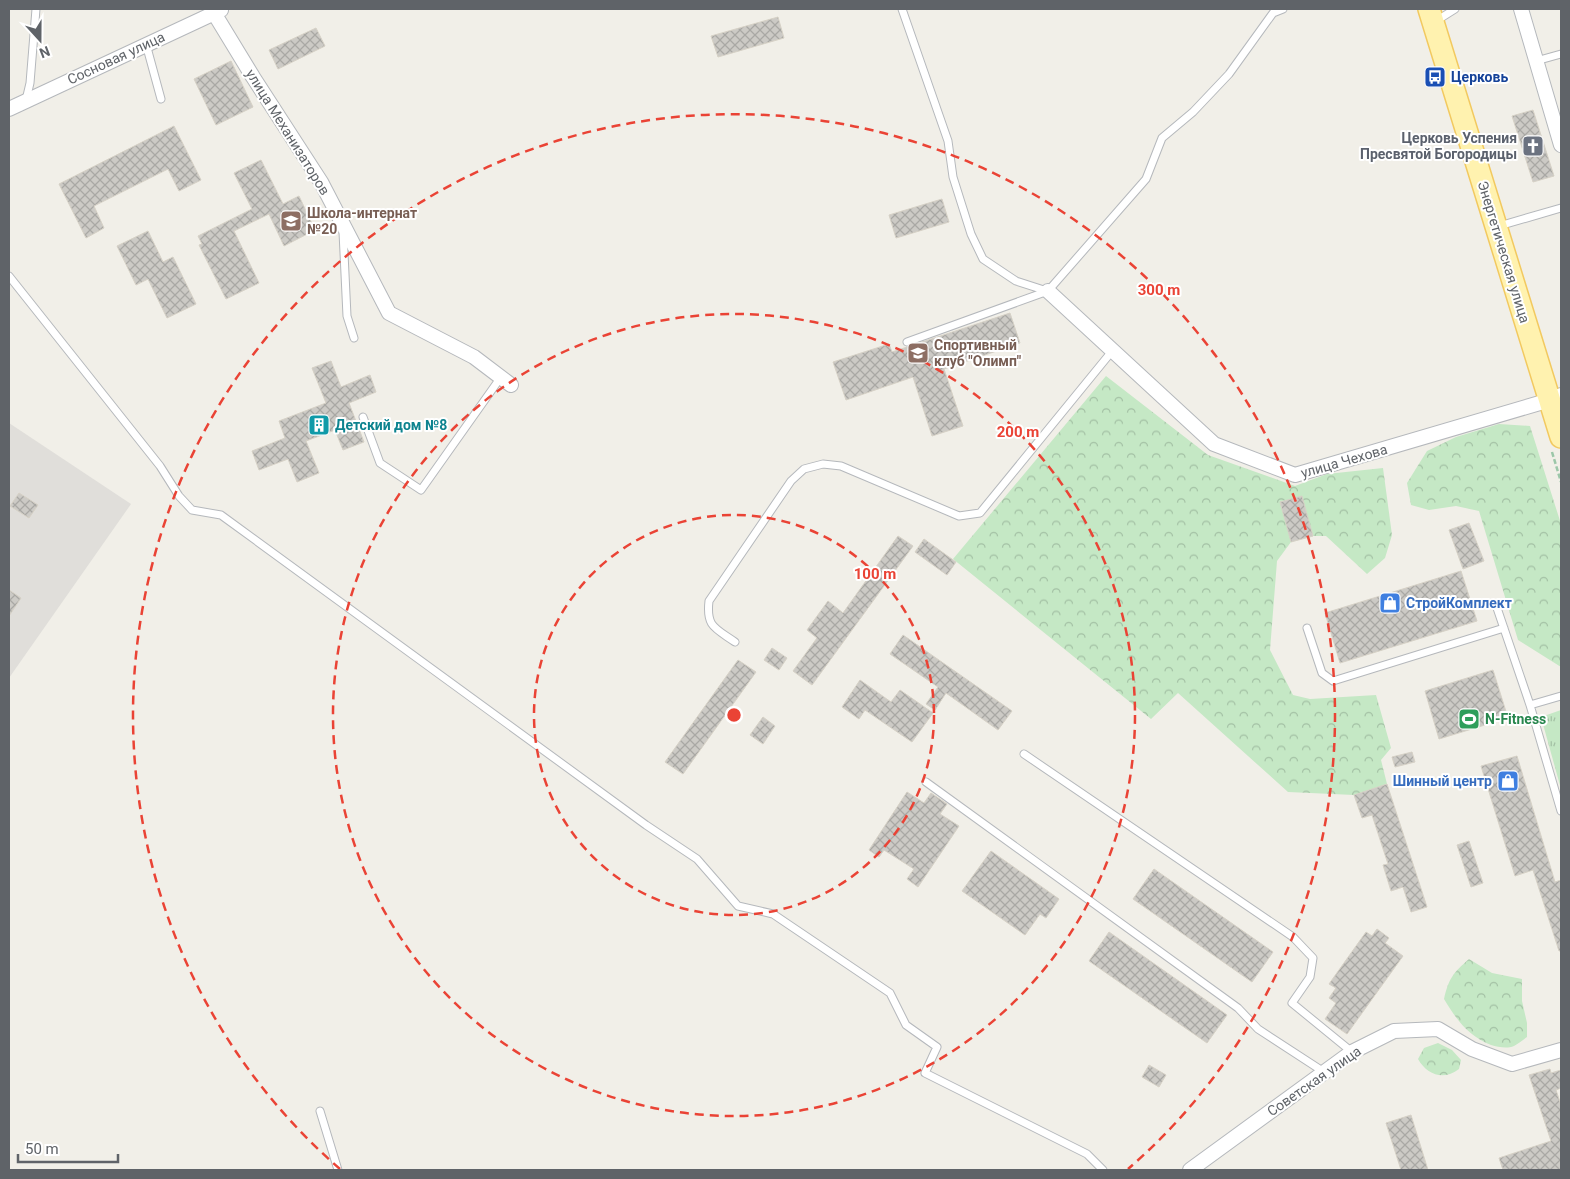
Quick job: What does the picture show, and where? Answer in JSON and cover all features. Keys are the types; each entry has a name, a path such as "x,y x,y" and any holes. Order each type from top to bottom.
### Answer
{"main road":[{"name":"Энергетическая улица","path":"1431,16 1496,227 1556,398 1561,437"}],"street":[{"path":"1522,9 1561,145"},
{"name":"Сосновая улица","path":"9,109 218,11"},
{"name":"улица Механизаторов","path":"218,11 253,77 321,182 389,313 474,357 506,381"},
{"name":"улица Чехова","path":"1048,291 1214,444 1295,475 1556,398"},
{"name":"Советская улица","path":"1190,1170 1352,1052 1394,1031 1438,1029 1472,1049 1512,1064 1561,1050"}],"lane":[{"path":"26,100 30,83 36,9"},
{"path":"902,9 948,141 953,177 971,234 983,259 1016,281 1048,291"},
{"path":"907,342 1048,291 1146,179 1162,138 1193,112 1229,74 1273,13 1283,9"},
{"path":"1431,16 1455,9"},
{"path":"146,44 161,99"},
{"path":"1536,61 1561,54"},
{"path":"1496,227 1561,208"},
{"path":"343,224 347,316 354,338"},
{"path":"9,276 160,466 179,496 192,510 221,516 646,825 697,860 738,906 773,914 890,993 906,1025 938,1047 925,1073 1087,1154 1103,1170"},
{"path":"735,642 713,626 708,615 709,601 791,481 804,469 823,464 840,466 959,516 980,513 1113,350"},
{"path":"363,417 380,464 421,490 506,381"},
{"path":"1496,605 1530,705 1561,811"},
{"path":"1307,628 1322,673 1333,681 1504,628"},
{"path":"1530,705 1561,696"},
{"path":"1024,754 1293,937 1313,958 1310,977 1292,1003 1352,1052"},
{"path":"926,782 1238,1008 1258,1029 1324,1072"},
{"path":"320,1111 338,1170"}],"shaded area":[{"path":"9,423 131,504 9,678"}],"green space":[{"path":"1106,376 1208,455 1295,486 1327,474 1383,468 1392,535 1385,558 1367,574 1326,536 1313,536 1291,542 1277,561 1270,650 1293,695 1310,699 1376,695 1391,748 1381,760 1387,784 1354,795 1288,792 1178,693 1151,719 953,559"},
{"path":"1499,424 1530,426 1561,524 1561,667 1518,640 1479,511 1456,506 1429,510 1411,505 1407,483 1427,451 1456,437"},
{"path":"1561,710 1561,789 1541,717"},
{"path":"1469,959 1492,973 1522,979 1522,1001 1527,1023 1527,1037 1514,1046 1505,1048 1494,1046 1476,1037 1458,1020 1444,999 1452,976"},
{"path":"1438,1043 1452,1050 1461,1060 1459,1069 1453,1073 1442,1075 1431,1072 1418,1059 1424,1048"}],"building":[{"path":"778,17 784,38 718,57 711,36"},
{"path":"316,28 325,46 278,69 269,50"},
{"path":"231,61 253,107 216,125 194,79"},
{"name":"Церковь Успения Пресвятой Богородицы","path":"1533,110 1554,176 1533,182 1512,116"},
{"path":"174,126 201,180 179,191 168,169 94,206 104,228 86,238 59,184"},
{"path":"261,160 283,204 299,196 315,230 284,246 269,214 234,231 259,283 226,299 199,245 202,244 198,236 252,209 234,173"},
{"path":"942,199 949,222 896,238 889,215"},
{"path":"148,231 163,262 173,257 196,304 167,318 148,279 136,285 117,246"},
{"path":"1010,313 1020,343 944,369 963,426 932,436 913,377 846,400 833,362 889,344 892,352"},
{"name":"Детский дом №8","path":"331,361 341,387 370,375 376,392 349,403 364,442 343,450 335,430 306,441 319,473 297,482 288,459 259,470 252,451 285,438 279,421 326,403 312,368"},
{"path":"19,493 38,505 29,518 10,506"},
{"path":"1302,496 1313,536 1291,542 1280,502"},
{"path":"1469,523 1484,561 1463,569 1449,530"},
{"path":"898,536 913,546 812,685 793,671 817,638 807,630 828,601 843,613"},
{"path":"924,539 956,562 947,575 915,552"},
{"path":"1461,571 1477,621 1340,663 1325,613"},
{"path":"9,590 21,598 9,616"},
{"path":"903,635 1012,711 998,730 946,693 935,710 926,704 938,687 890,654"},
{"path":"772,648 787,658 779,670 764,660"},
{"path":"738,660 756,672 683,774 665,762"},
{"path":"1493,670 1508,718 1439,739 1425,691"},
{"path":"860,680 891,702 900,690 933,713 912,742 865,710 859,719 842,707"},
{"path":"763,717 775,726 763,744 750,735"},
{"path":"1412,752 1415,762 1395,767 1392,757"},
{"path":"1517,756 1555,882 1561,880 1561,951 1559,951 1533,870 1515,876 1481,766"},
{"path":"1387,784 1427,907 1411,912 1403,887 1391,891 1383,865 1388,864 1372,815 1362,818 1354,795"},
{"path":"907,792 924,803 931,793 947,804 940,814 959,826 918,887 907,879 914,869 884,850 879,857 869,850"},
{"path":"1469,841 1483,883 1471,887 1457,845"},
{"path":"991,851 1059,899 1046,918 1040,914 1025,935 962,891"},
{"path":"1154,869 1273,952 1252,982 1133,899"},
{"path":"1377,929 1389,938 1385,943 1403,956 1347,1034 1325,1019 1336,1003 1329,998 1336,988 1329,984 1366,932 1372,936"},
{"path":"1109,932 1227,1015 1207,1043 1089,961"},
{"path":"1149,1065 1166,1075 1159,1087 1142,1077"},
{"path":"1550,1069 1551,1073 1561,1070 1561,1088 1556,1090 1561,1105 1561,1170 1503,1170 1499,1158 1551,1141 1529,1075"},
{"path":"1411,1115 1428,1170 1401,1170 1386,1123"}],"place":[{"name":"Церковь","path":"1435,77"},
{"name":"Церковь Успения Пресвятой Богородицы","path":"1533,146"},
{"name":"Школа-интернат №20","path":"291,221"},
{"name":"Спортивный клуб \"Олимп\"","path":"918,353"},
{"name":"Детский дом №8","path":"319,425"},
{"name":"СтройКомплект","path":"1390,603"},
{"name":"N-Fitness","path":"1469,719"},
{"name":"Шинный центр","path":"1508,781"}]}
